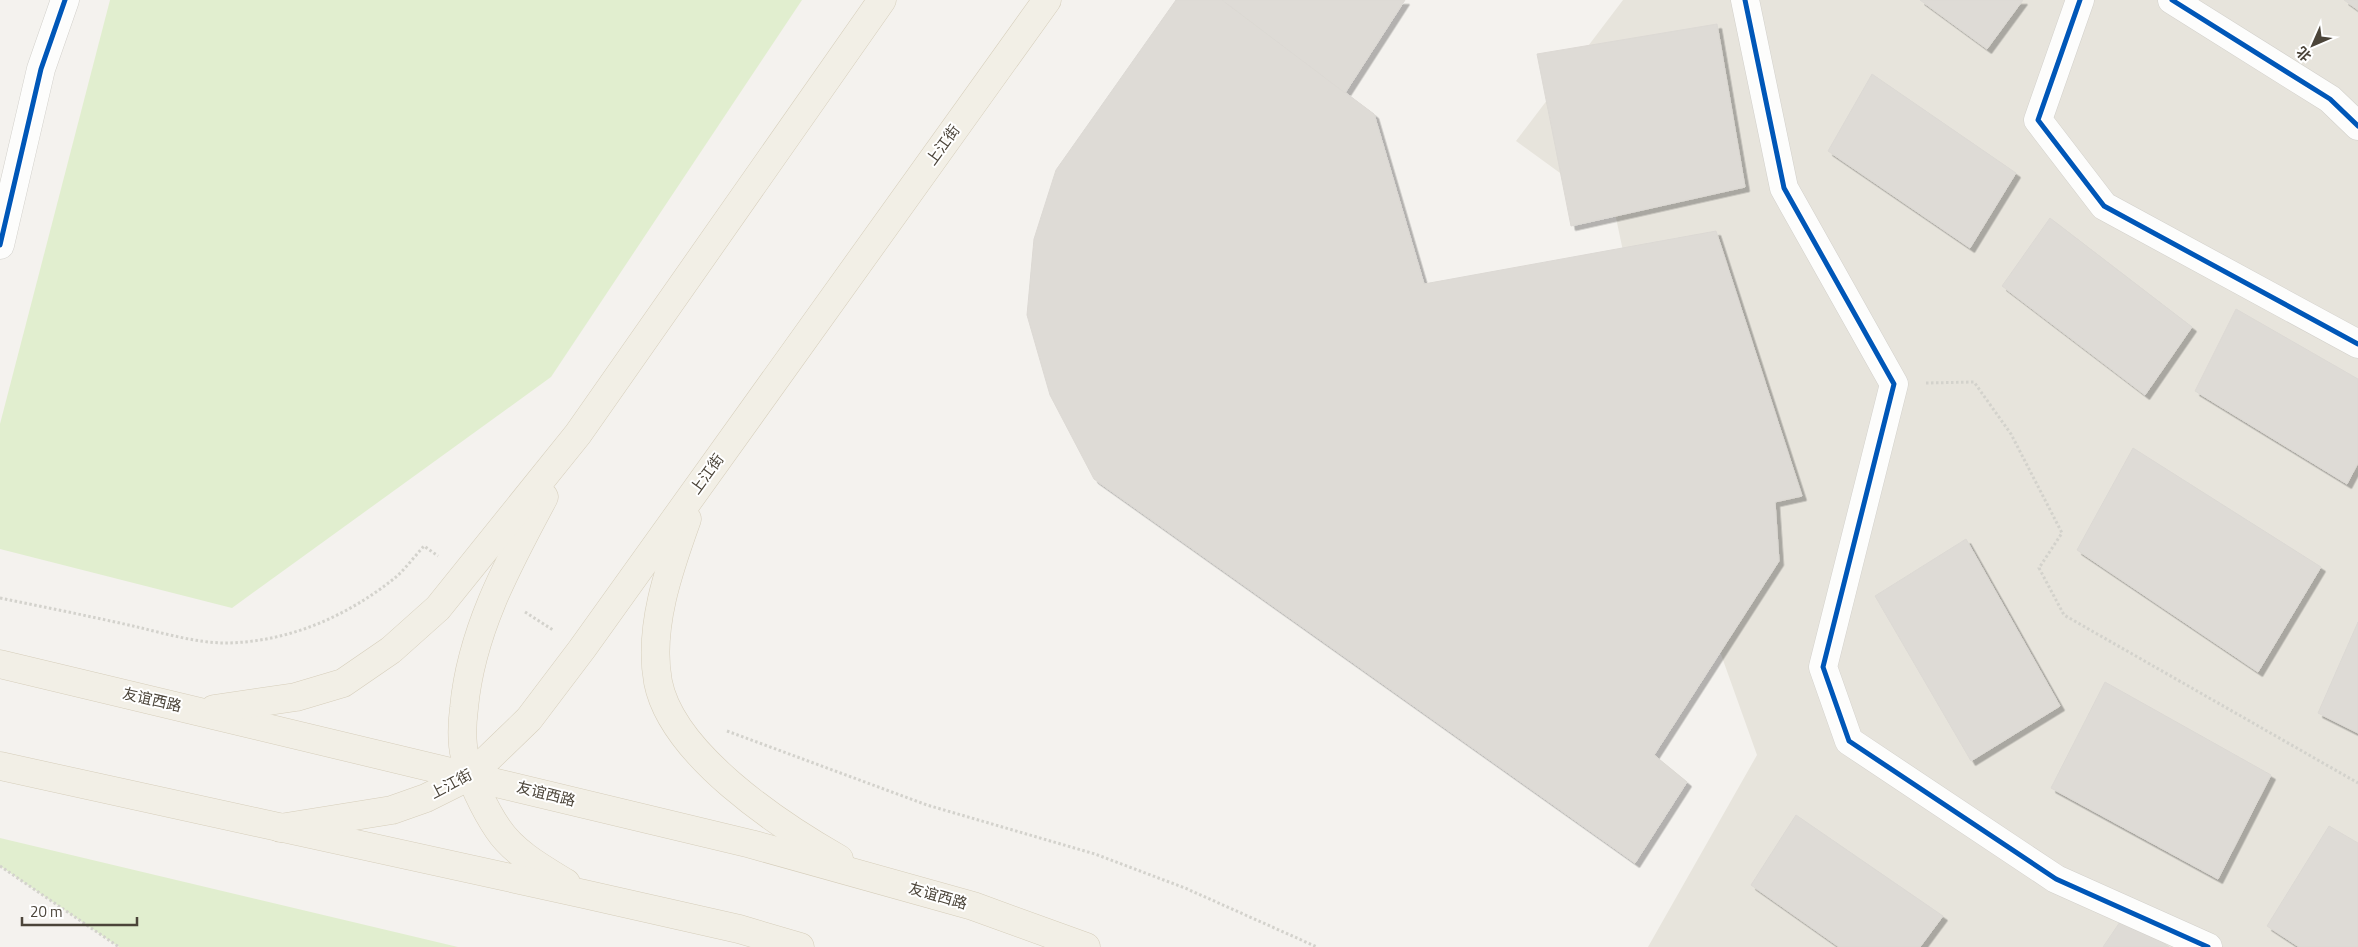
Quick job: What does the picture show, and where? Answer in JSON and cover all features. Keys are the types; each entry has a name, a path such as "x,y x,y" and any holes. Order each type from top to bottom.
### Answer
{"main road":[{"path":"200,711 296,697 343,683 390,650 438,608 578,434 882,0"},
{"name":"上江街","path":"280,828 392,810 426,798 470,776 529,719 559,681 1047,0"},
{"path":"578,434 504,572 476,641 466,687 462,727 465,756 470,776 498,830 520,852 542,869 584,894"},
{"path":"698,487 671,564 660,614 656,653 658,683 669,713 686,738 740,793 822,849 873,878"},
{"name":"友谊西路","path":"0,664 751,844 973,906 1086,947"},
{"path":"0,766 739,929 800,947"}],"street":[{"path":"0,245 41,69 65,0"},
{"path":"1745,0 1784,188 1894,384 1823,666 1848,741 2056,879 2208,947"},
{"path":"2080,0 2038,120 2104,206 2358,344"},
{"path":"2172,0 2330,99 2358,126"}],"path":[{"path":"1894,384 1974,382 2011,434 2062,534 2039,568 2064,615 2358,783"},
{"path":"0,866 119,947"}],"shaded area":[{"path":"1623,0 2358,0 2358,947 1648,947 1757,755 1689,565 1615,213 1516,141"}],"green space":[{"path":"110,0 802,0 551,377 232,608 0,549 0,424"},
{"path":"0,838 458,947 119,947 0,866"}],"building":[{"path":"1176,0 1222,0 1374,114 1424,284 1716,231 1802,496 1775,502 1779,561 1654,755 1687,782 1635,863 1094,479 1050,395 1027,315 1034,239 1056,170"},
{"path":"1222,0 1405,0 1345,93"},
{"path":"1920,0 2023,0 1987,49"},
{"path":"2344,0 2358,0 2358,10"},
{"path":"1717,24 1745,187 1571,226 1537,54"},
{"path":"1872,74 2016,173 1970,248 1828,151"},
{"path":"2050,218 2192,327 2145,395 2002,286"},
{"path":"2236,309 2358,379 2358,463 2347,484 2195,391"},
{"path":"2133,448 2321,567 2258,672 2077,550"},
{"path":"1966,539 2060,706 1971,761 1875,596"},
{"path":"2358,622 2358,733 2318,713"},
{"path":"2105,682 2271,775 2218,879 2051,788"},
{"path":"1796,815 1943,916 1920,947 1839,947 1751,885"},
{"path":"2329,826 2358,843 2358,947 2299,947 2267,926"},
{"path":"2124,916 2169,947 2103,947"}],"cycle path":[{"path":"0,245 41,69 65,0"},
{"path":"1745,0 1784,188 1894,384 1823,667 1849,741 2056,879 2208,947"},
{"path":"2080,0 2038,120 2104,206 2358,344"},
{"path":"2172,0 2330,99 2358,126"}]}
